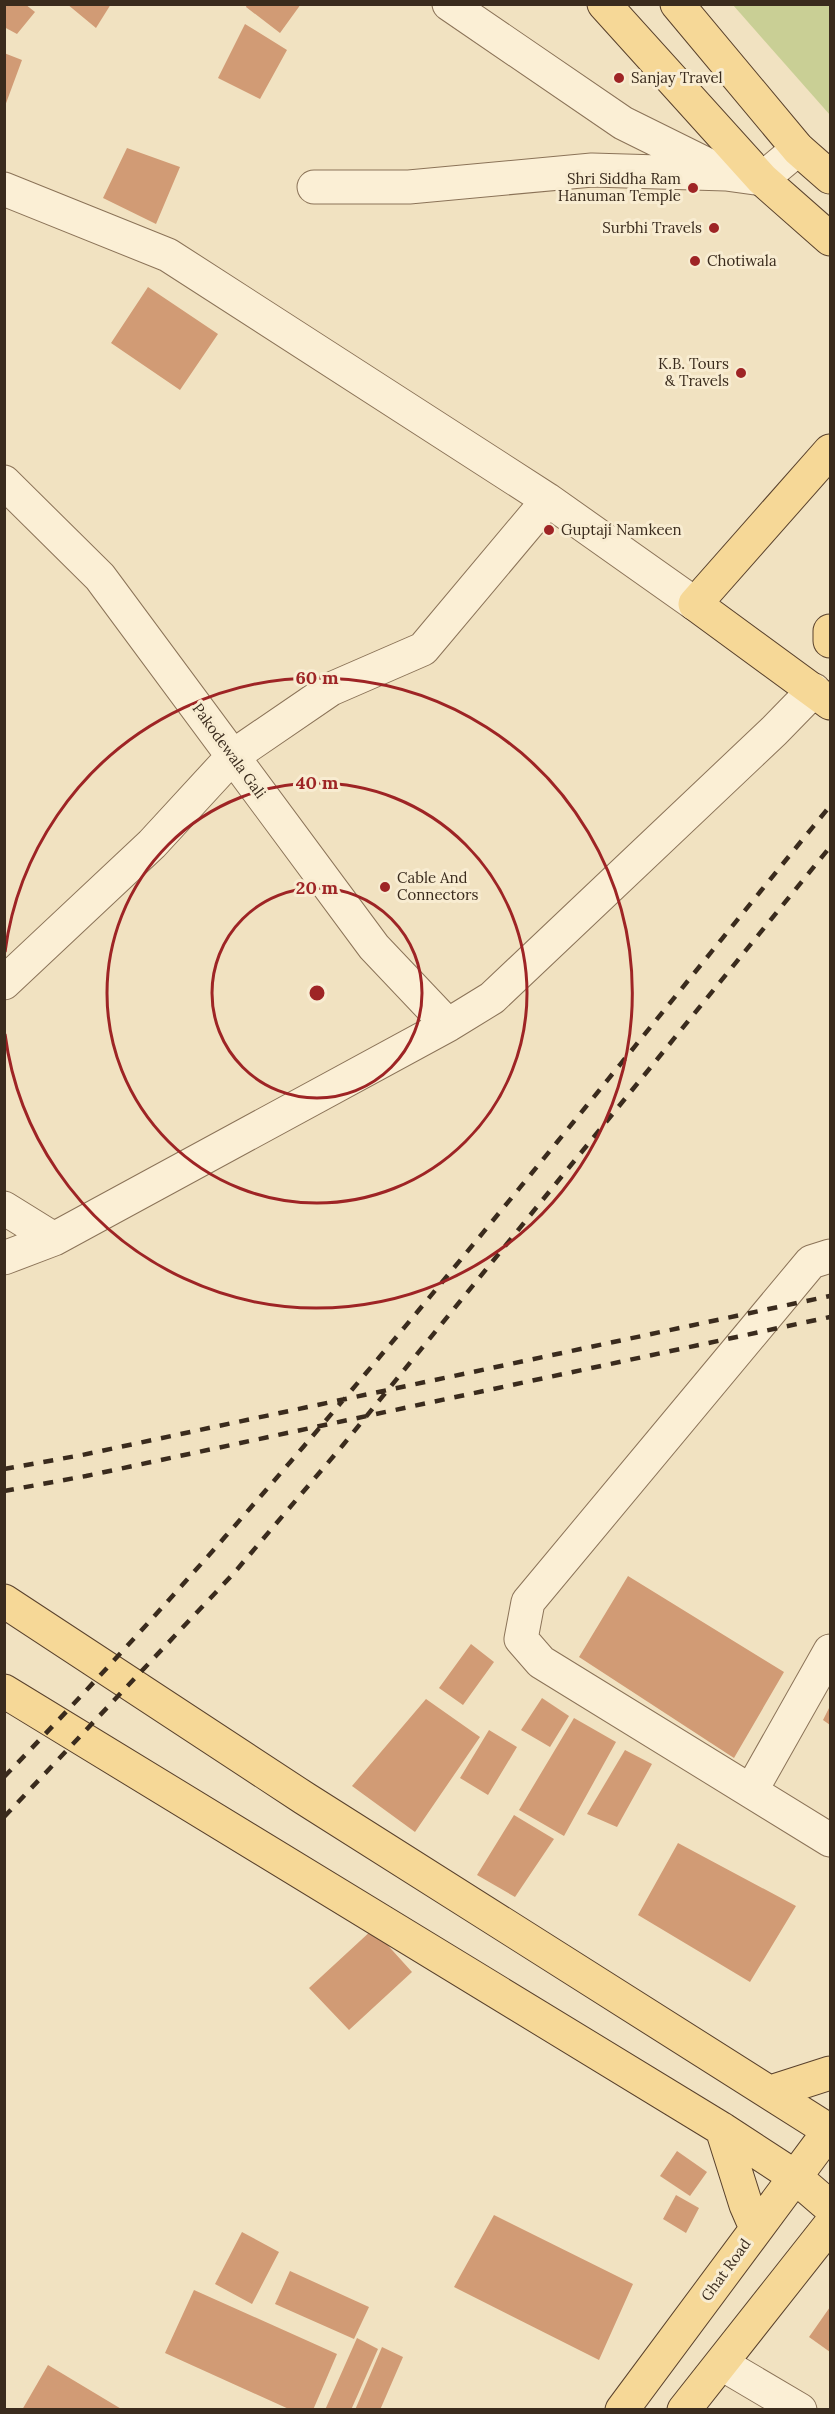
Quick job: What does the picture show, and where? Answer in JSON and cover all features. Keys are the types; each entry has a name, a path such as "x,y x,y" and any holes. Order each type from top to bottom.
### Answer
{"main road":[{"path":"604,4 762,179 831,239"},
{"path":"677,4 798,149 831,177"},
{"path":"823,696 695,604 831,451"},
{"path":"831,631 831,641"},
{"path":"4,1601 304,1798 830,2131"},
{"path":"4,1691 722,2129 794,2176 831,2207"},
{"path":"771,2092 831,2073"},
{"path":"722,2129 746,2205 756,2228"},
{"name":"Ghat Road","path":"622,2409 794,2176 830,2131"},
{"path":"684,2409 831,2225"}],"street":[{"path":"449,4 623,123 726,174"},
{"path":"314,187 409,187 592,170 726,174 762,179 798,149"},
{"path":"4,189 168,255 548,500 695,604"},
{"name":"Pakodewala Gali","path":"4,482 100,577 374,947 448,1025"},
{"path":"10,968 152,844 233,756 331,689 423,649 548,500"},
{"path":"4,1258 54,1239 448,1025 492,998 774,731 823,696"},
{"path":"4,1208 54,1239"},
{"path":"831,1256 810,1262 528,1602 521,1639 541,1662 831,1840"},
{"path":"751,1791 831,1651"},
{"path":"722,2364 800,2409"}],"green space":[{"path":"733,5 830,5 830,115"}],"building":[{"path":"4,4 25,4 35,12 17,34 4,27"},
{"path":"67,4 111,4 96,28"},
{"path":"247,4 301,4 280,33 246,7"},
{"path":"245,24 287,50 260,99 218,78"},
{"path":"4,53 22,60 5,106 4,106"},
{"path":"127,148 180,167 156,224 103,198"},
{"path":"148,287 218,334 180,390 111,343"},
{"path":"628,1576 784,1672 734,1758 579,1657"},
{"path":"471,1644 494,1662 463,1705 439,1688"},
{"path":"542,1698 569,1716 550,1747 521,1730"},
{"path":"426,1699 480,1737 415,1832 352,1786"},
{"path":"830,1706 830,1725 823,1720"},
{"path":"574,1718 616,1742 564,1836 519,1810"},
{"path":"489,1730 517,1747 488,1795 460,1778"},
{"path":"625,1750 652,1764 617,1827 587,1814"},
{"path":"514,1815 554,1839 515,1897 477,1875"},
{"path":"678,1843 796,1906 750,1982 638,1915"},
{"path":"373,1929 412,1972 349,2030 309,1988"},
{"path":"677,2151 707,2172 690,2196 660,2176"},
{"path":"676,2195 699,2208 686,2233 663,2219"},
{"path":"494,2215 633,2284 599,2360 454,2287"},
{"path":"242,2232 279,2252 252,2304 215,2284"},
{"path":"290,2271 369,2307 354,2339 275,2304"},
{"path":"194,2290 337,2354 313,2410 291,2410 165,2353"},
{"path":"830,2307 830,2352 809,2337"},
{"path":"357,2338 378,2349 351,2410 325,2410"},
{"path":"382,2347 403,2357 380,2410 355,2410"},
{"path":"48,2365 123,2410 22,2410"}],"railway":[{"path":"4,1777 113,1661 325,1422 830,806"},
{"path":"4,1817 234,1573 343,1445 830,847"},
{"path":"4,1469 82,1455 830,1296"},
{"path":"4,1491 86,1476 830,1317"}],"place":[{"name":"Sanjay Travel","path":"619,78"},
{"name":"Shri Siddha Ram Hanuman Temple","path":"693,188"},
{"name":"Surbhi Travels","path":"714,228"},
{"name":"Chotiwala","path":"695,261"},
{"name":"K.B. Tours & Travels","path":"741,373"},
{"name":"Guptaji Namkeen","path":"549,530"},
{"name":"Cable And Connectors","path":"385,887"}]}
